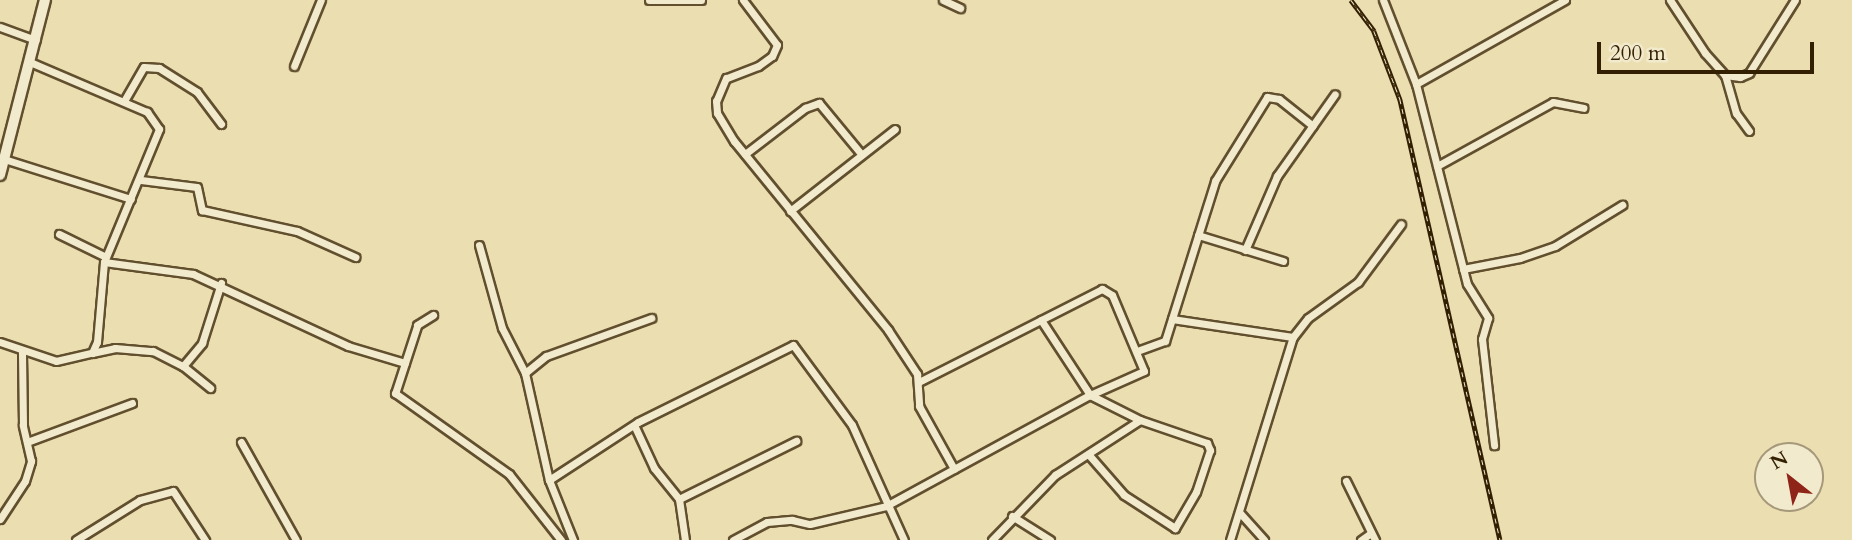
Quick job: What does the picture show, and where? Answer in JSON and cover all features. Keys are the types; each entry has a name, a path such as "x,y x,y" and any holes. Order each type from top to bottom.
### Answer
{"main road":[{"path":"0,175 45,0"}],"street":[{"path":"294,66 321,0"},
{"path":"649,0 701,0"},
{"path":"743,0 777,45 772,56 758,66 726,78 716,101 717,113 745,154 888,330 919,382 923,415 954,469"},
{"path":"943,0 960,8"},
{"path":"1383,0 1416,83 1463,269 1488,318 1482,339 1494,445"},
{"path":"1416,83 1565,0"},
{"path":"1670,0 1725,75 1736,113 1749,131"},
{"path":"1725,75 1740,77 1749,73 1794,0"},
{"path":"0,27 36,40"},
{"path":"30,62 147,112 159,129 141,180 105,259 97,342 92,353"},
{"path":"124,102 144,67 159,68 197,92 221,124"},
{"path":"1244,250 1277,176 1335,94"},
{"path":"1136,351 1165,341 1215,181 1267,97 1279,99 1312,126"},
{"path":"1437,166 1553,102 1583,108"},
{"path":"745,154 805,108 819,103 862,155"},
{"path":"790,211 895,130"},
{"path":"4,159 131,199"},
{"path":"141,180 197,187 202,209 297,230 355,257"},
{"path":"1463,269 1520,258 1555,246 1622,205"},
{"path":"1230,540 1293,337 1308,318 1358,282 1401,224"},
{"path":"59,234 105,259 193,274 221,284 256,305 348,346 405,363"},
{"path":"1198,235 1283,261"},
{"path":"479,245 502,328 526,373 549,480 573,540"},
{"path":"183,366 202,343 221,284"},
{"path":"733,540 767,522 792,520 810,524 886,506 1090,395 1140,376 1144,371 1112,295 1102,289 919,382"},
{"path":"433,315 417,325 395,393 509,474 561,540"},
{"path":"526,373 546,356 651,318"},
{"path":"1172,319 1293,337"},
{"path":"1041,320 1090,395 1140,420 1199,439 1210,450 1196,492 1175,528 1124,495 1089,455"},
{"path":"0,342 22,352 56,360 115,348 153,351 183,366 210,388"},
{"path":"549,480 623,431 793,345 852,425 886,506 904,540"},
{"path":"0,519 28,475 22,352"},
{"path":"27,442 132,403"},
{"path":"992,540 1012,516 1055,475 1140,420"},
{"path":"635,427 654,468 679,499 685,540"},
{"path":"679,499 796,441"},
{"path":"241,442 296,540"},
{"path":"1346,481 1373,536 1361,540"},
{"path":"76,540 140,500 173,491 205,540"},
{"path":"1240,513 1264,540"},
{"path":"1012,516 1049,540"}],"railway":[{"path":"1351,0 1374,31 1400,99 1500,540"}]}
